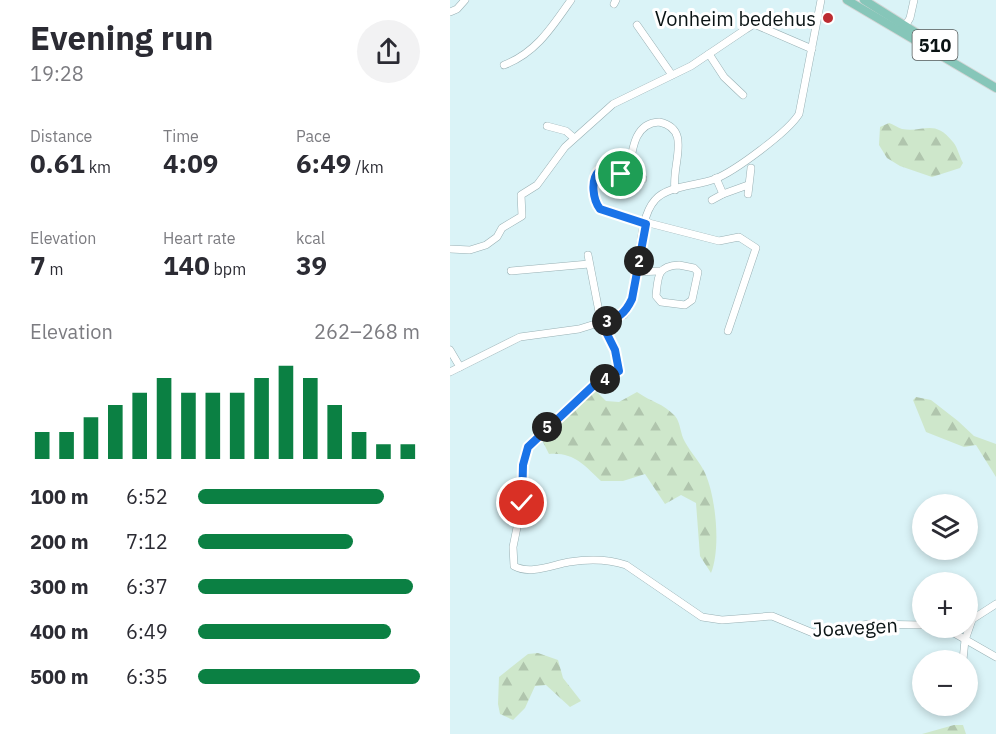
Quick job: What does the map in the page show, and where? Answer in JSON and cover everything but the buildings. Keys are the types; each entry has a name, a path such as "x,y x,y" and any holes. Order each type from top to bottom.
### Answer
{"main road":[{"name":"510","path":"847,0 902,26"},
{"name":"510","path":"864,0 996,86"}],"street":[{"path":"450,12 457,9 465,0"},
{"path":"504,65 528,53 543,38 571,0"},
{"path":"902,26 911,11 914,0"},
{"path":"450,372 520,337 579,329 624,315 632,299 646,224 655,201 675,190 716,178 732,170 794,122 799,114 822,2"},
{"path":"450,249 470,250 486,245 497,237 502,228 520,219 523,211 521,195 537,185 574,138 613,104 672,75 754,24 812,49"},
{"path":"637,26 672,75"},
{"path":"709,54 724,77 743,95"},
{"path":"628,176 638,133 650,123 662,122 674,129 679,138 674,170 675,190"},
{"path":"547,126 566,131 574,138"},
{"path":"748,194 750,168"},
{"path":"643,179 601,171 596,173 594,188 597,205 606,212 646,224 719,241 739,237 756,248 728,331"},
{"path":"716,178 723,194"},
{"path":"712,200 748,185"},
{"name":"Joavegen","path":"588,255 601,322 615,350 619,371 595,384 528,447 523,465 522,503 514,539 514,566 520,569 541,569 571,562 613,560 626,564 702,617 722,620 772,616 813,633 870,624 912,625"},
{"path":"512,271 589,264"},
{"path":"637,272 659,271 662,267 679,265 694,268 698,272 690,304 657,300 659,271"},
{"path":"450,350 460,367"},
{"path":"978,616 996,604"},
{"path":"962,638 996,657"},
{"path":"964,650 965,640"}],"green space":[{"path":"889,123 902,129 934,128 940,130 955,144 963,163 960,168 932,177 900,166 887,158 879,145 880,127"},
{"path":"594,389 606,401 619,402 637,392 666,408 677,419 683,439 701,465 712,495 716,523 716,551 711,573 700,556 696,503 681,495 665,504 645,474 623,481 601,481 572,457 549,454 543,442 550,431 575,411"},
{"path":"916,397 931,400 974,436 996,444 996,477 976,445 964,447 926,432 913,400"},
{"path":"538,653 558,660 563,678 581,701 570,707 546,685 535,686 525,708 513,720 500,714 499,677 528,654"},
{"path":"954,725 963,725 966,734 922,734"}],"place":[{"name":"Vonheim bedehus","path":"828,18"}],"route":[{"path":"522,503 523,465 528,447 595,384 619,371 620,366 615,350 601,322 624,315 627,310 632,299 646,224 600,209 595,198 594,181 599,171 621,174"}]}
